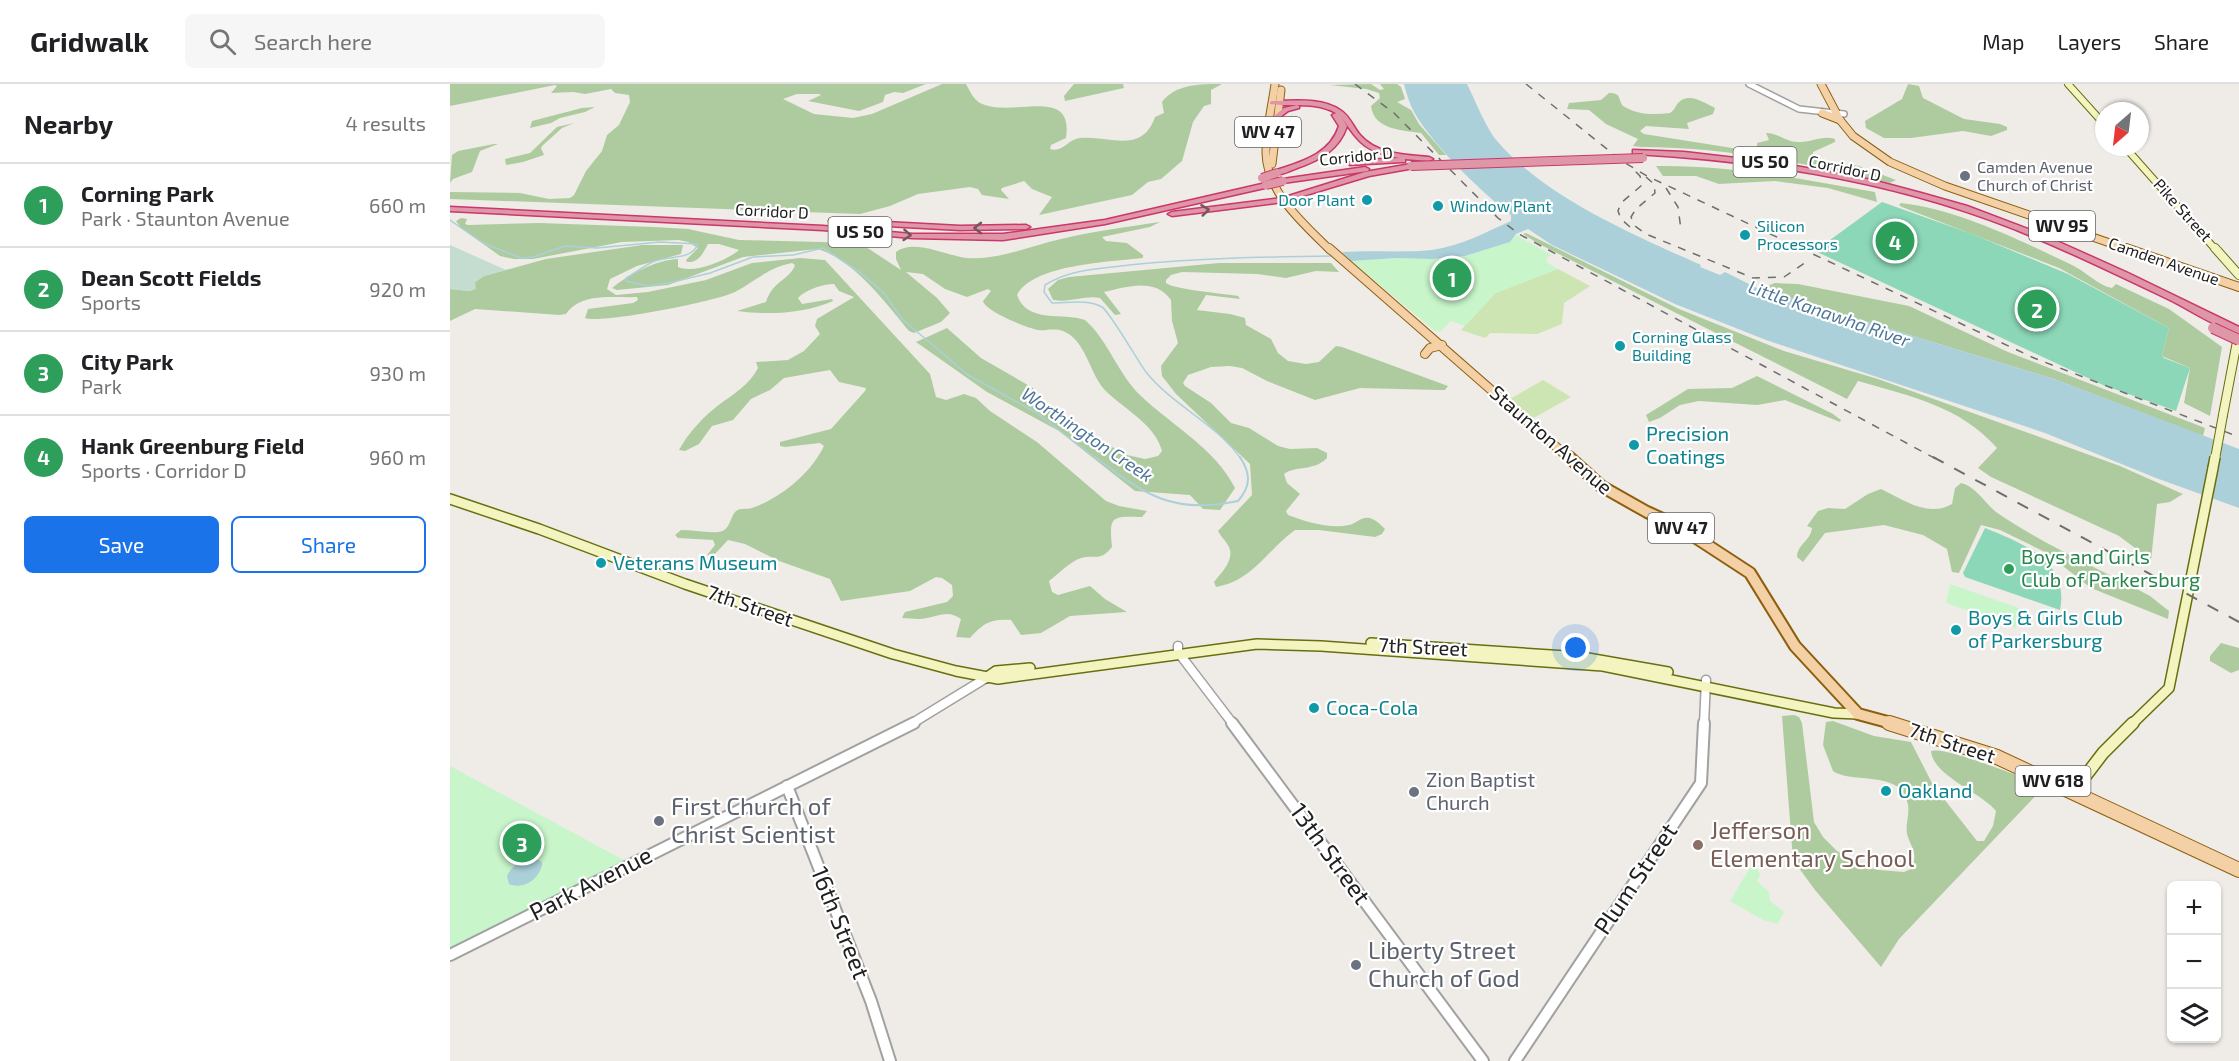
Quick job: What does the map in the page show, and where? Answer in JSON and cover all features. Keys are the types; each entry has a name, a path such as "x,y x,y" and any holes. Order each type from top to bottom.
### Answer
{"highway":[{"path":"1273,179 1328,150 1343,126 1334,114 1322,108 1276,104"},
{"path":"1276,104 1313,104 1332,108 1344,117 1357,138 1407,161"},
{"path":"1278,116 1286,109 1304,106"},
{"name":"Corridor D","path":"450,202 585,211 1006,228 1084,219 1273,179 1407,161 1636,152 1750,160 1839,175 1888,190"},
{"name":"Corridor D","path":"1407,161 1643,158 1742,165 1888,190 2021,236 2215,324 2239,331"},
{"path":"1105,222 1283,200 1407,161"},
{"name":"Corridor D","path":"450,209 953,237 1003,237 1105,222 1273,179"},
{"name":"Corridor D","path":"2215,324 2239,340"}],"main road":[{"name":"Staunton Avenue","path":"1273,179 1278,116 1275,84"},
{"name":"Staunton Avenue","path":"1281,84 1266,150 1273,179 1283,200 1352,270 1442,345 1601,486 1647,512 1678,526 1750,573 1795,646 1858,714"},
{"name":"WV 95","path":"1821,84 1840,116"},
{"name":"WV 95","path":"1828,84 1840,116"},
{"path":"2068,84 2095,114"},
{"path":"1822,113 1840,116"},
{"name":"Camden Avenue","path":"1840,116 1859,141 1888,159 1945,186 2239,287"},
{"name":"Pike Street","path":"2133,156 2239,275"},
{"path":"1404,313 1409,321 1431,340 1427,351 1442,345"},
{"path":"2074,791 2103,753 2169,688 2178,652 2239,331"},
{"name":"7th Street","path":"450,500 502,515 683,583 774,614 920,662 986,678 998,679 1178,649 1257,644 1322,646 1602,666 1706,683 1834,713 1858,714 1942,738 1996,757 2074,791 2239,870"}],"street":[{"path":"1749,84 1796,108 1822,113"},
{"name":"13th Street","path":"1178,649 1483,1061"},
{"name":"Park Avenue","path":"450,955 924,718 986,678"},
{"name":"Plum Street","path":"1515,1061 1701,783 1706,683"},
{"name":"16th Street","path":"787,786 871,1001 890,1061"}],"green space":[{"path":"450,84 926,84 903,93 894,92 885,95 883,102 859,111 808,101 821,95 819,94 797,94 783,99 814,114 853,118 872,114 942,84 966,84 980,103 993,107 1038,106 1051,107 1060,112 1066,122 1066,138 1051,145 1050,149 1055,150 1080,138 1133,140 1142,136 1149,129 1155,117 1164,113 1162,102 1174,92 1189,86 1222,84 1211,90 1211,104 1204,106 1193,122 1182,161 1161,179 1148,182 1132,195 1039,215 1052,197 1032,189 1024,181 1002,188 1001,190 1009,199 982,195 978,189 970,187 918,194 890,206 860,214 450,199 450,192 520,193 549,199 570,198 574,195 586,171 602,151 607,135 619,125 630,102 629,95 615,93 611,89 585,94 551,93 557,86 555,85 450,106"},
{"path":"1074,84 1123,84 1124,88 1065,101 1064,96"},
{"path":"1371,84 1380,90 1384,89 1380,84 1397,84 1401,87 1405,99 1397,102 1411,110 1419,124 1446,155 1439,155 1421,133 1390,127 1377,120 1371,106 1380,98 1379,93 1366,89 1330,85"},
{"path":"1908,84 1919,86 1923,98 1964,119 2000,124 2007,127 2007,130 1991,136 1963,131 1911,138 1884,138 1866,128 1865,121 1902,99"},
{"path":"1609,93 1618,95 1623,106 1646,114 1670,113 1679,102 1687,98 1697,99 1715,108 1713,114 1687,123 1689,129 1646,126 1640,131 1644,134 1751,151 1757,149 1757,143 1769,140 1766,133 1798,142 1830,138 1835,139 1835,142 1813,152 1813,156 1826,161 1859,166 1896,180 1890,183 1798,163 1735,153 1633,146 1638,139 1606,124 1589,110 1567,109 1569,103 1601,100"},
{"path":"595,107 530,128 532,121 582,108"},
{"path":"574,123 562,128 542,146 544,155 506,165 505,159 530,153 557,127"},
{"path":"498,144 480,151 472,172 453,179 450,183 452,155 458,151"},
{"path":"1656,166 1739,170 1793,178 1875,192 1877,202 1828,188 1775,181 1719,184 1696,176 1663,176"},
{"path":"1882,202 1972,234 2068,274 2169,328 2162,355 2164,358 2190,368 2176,411 2103,385 1815,251"},
{"path":"1901,203 1945,212 1989,227 2072,265 2107,287 2112,288 2116,284 2169,309 2222,347 2210,416 2184,403 2190,368 2162,355 2169,328 2059,268 1902,207 1899,205"},
{"path":"461,218 467,219 465,224 468,225 539,223 654,227 688,229 739,240 860,243 901,270 896,259 896,252 903,248 921,247 967,258 991,257 1073,236 1160,222 1150,227 1102,237 1106,241 1127,243 1143,255 1143,258 1093,263 1055,271 1026,285 1017,295 1022,304 1037,314 1085,320 1100,337 1132,387 1204,449 1216,461 1235,488 1220,510 1203,509 1190,495 1135,491 1059,431 987,392 916,342 947,328 981,358 1033,388 1050,410 1065,422 1127,455 1145,459 1158,456 1162,451 1152,432 1137,416 1103,388 1078,342 1072,336 1058,330 1033,329 998,314 983,301 991,291 988,289 967,297 945,289 923,274 906,272 937,298 950,313 941,322 914,333 909,331 856,272 830,254 817,249 743,257 668,285 617,290 612,288 635,273 661,262 678,259 678,267 701,268 718,262 739,250 719,244 708,244 698,259 687,262 686,260 698,248 688,242 679,240 622,242 533,259 514,259 500,256 461,228 456,221"},
{"path":"1526,233 1679,309 1784,351 1878,379 2120,466 2183,494 2170,502 2157,504 2151,560 2119,536 1991,477 1978,468 1997,448 1983,434 1950,412 1933,404 1858,381 1847,399 1539,244 1523,234"},
{"path":"1516,235 1551,255 1546,262 1558,269 1496,293 1465,326 1451,321 1440,332 1435,331 1351,261 1465,256 1510,242"},
{"path":"450,245 506,270 484,276 475,282 476,289 470,291 450,289"},
{"path":"642,245 683,245 681,254 637,266 610,279 607,289 616,295 648,292 706,280 752,263 800,258 825,260 930,374 936,397 946,400 964,394 976,398 990,411 1037,442 1106,501 1147,511 1142,517 1124,517 1114,520 1111,529 1112,547 1108,552 1101,556 1077,560 1049,581 1052,592 1058,595 1090,586 1105,599 1127,612 1070,616 1041,633 1021,635 1011,620 998,620 984,625 970,638 956,637 961,619 957,616 944,614 921,619 902,618 905,612 947,602 953,596 952,585 942,578 936,577 910,591 841,601 830,579 779,561 745,544 728,540 713,556 707,555 715,545 713,540 678,538 675,535 681,530 718,532 725,530 737,510 763,504 784,491 811,466 824,446 820,443 785,447 780,446 780,442 831,429 866,388 839,382 830,370 784,378 770,390 751,399 733,420 712,426 699,444 685,451 679,450 702,419 750,379 758,368 756,362 788,360 804,351 820,334 815,326 817,319 854,297 839,291 834,284 830,284 810,290 798,298 802,304 832,299 833,301 810,309 761,313 737,311 766,302 773,289 793,270 795,265 792,263 770,271 724,296 635,315 585,318 588,309 633,303 638,300 637,297 608,297 580,302 566,314 475,309 450,321 450,289 470,291 475,282 484,276 546,259"},
{"path":"1219,263 1331,263 1339,272 1316,271 1286,278 1257,274 1182,272 1171,275 1166,283 1188,289 1238,296 1240,299 1206,295 1197,310 1245,318 1246,325 1271,339 1278,353 1288,361 1306,364 1319,362 1336,346 1448,386 1445,390 1360,388 1315,400 1267,381 1242,368 1211,367 1188,375 1183,383 1185,386 1211,403 1231,423 1249,428 1278,446 1290,449 1317,448 1327,453 1327,458 1316,465 1284,474 1287,483 1300,494 1286,511 1288,515 1334,526 1349,525 1364,518 1370,518 1385,529 1382,534 1375,537 1319,530 1295,530 1250,572 1229,584 1216,587 1214,582 1230,557 1228,545 1218,531 1252,495 1250,464 1176,394 1162,376 1161,366 1178,343 1172,321 1171,300 1157,288 1149,286 1131,286 1104,292 1121,314 1115,315 1100,298 1053,300 1048,289 1058,280 1069,277"},
{"path":"1558,269 1590,286 1564,303 1562,324 1537,334 1490,333 1485,338 1461,330 1495,293"},
{"path":"1775,283 1798,284 1909,306 2008,352 2205,428 2203,436 2054,379 1759,289"},
{"path":"1757,376 1833,414 1841,420 1840,422 1785,400 1757,405 1699,401 1680,405 1649,422 1646,415 1688,389 1732,388"},
{"path":"1543,380 1571,397 1532,419 1510,399"},
{"path":"1961,483 1975,491 1996,512 2033,535 2150,596 2169,611 2168,619 2091,588 2045,552 2000,530 1981,525 1959,573 1952,572 1947,549 1923,535 1884,525 1825,533 1803,562 1797,557 1799,549 1811,532 1812,528 1807,526 1818,511 1828,508 1845,509 1868,494 1881,489 1916,506 1943,508 1952,504 1955,488"},
{"name":"Boys and Girls Club of Parkersburg","path":"1985,528 2028,548 2050,566 2058,579 2061,593 2060,610 1965,577 1963,573"},
{"path":"1950,584 2019,608 2016,628 1946,603"},
{"path":"2221,643 2239,648 2239,670 2231,673 2210,661 2210,656"},
{"path":"1782,716 1799,717 1802,723 1814,822 1823,837 1837,851 1861,866 1904,872 1911,869 1914,851 1907,834 1908,805 1902,791 1895,785 1885,781 1841,775 1833,771 1823,745 1826,722 1833,721 1874,736 1911,742 1933,785 1977,841 1984,841 1993,826 1996,811 1948,776 1934,760 1931,751 1952,753 2045,786 1899,939 1881,967 1815,890 1793,860"},
{"path":"450,766 631,864 450,955"},
{"path":"1751,866 1758,870 1760,875 1757,881 1769,892 1770,901 1784,912 1778,924 1763,920 1730,901"}],"water":[{"name":"Little Kanawha River","path":"1404,84 1467,84 1497,141 1540,180 1592,213 1701,265 1700,267 1720,275 1725,272 1759,289 2054,379 2239,449 2239,508 2156,478 2045,433 1766,340 1675,304 1552,245 1528,229 1516,234 1510,242 1465,256 1351,261 1342,252 1421,251 1443,248 1511,221 1511,215 1471,180 1429,134 1411,106"},
{"path":"535,858 542,862 542,865 534,879 520,886 509,884 507,876 515,865"}],"waterway":[{"name":"Worthington Creek","path":"450,220 483,243 521,258 533,257 565,246 597,248 660,242 698,244 691,253 655,261 626,278 626,281 648,286 710,273 753,257 793,255 823,248 861,273 884,293 902,319 968,375 1035,412 1097,459"},
{"name":"Worthington Creek","path":"1241,459 1219,435 1169,395 1146,372 1102,307 1084,302 1052,303 1044,292 1045,285 1075,273 1129,265 1206,259 1334,256"},
{"name":"Worthington Creek","path":"1095,457 1129,482 1161,499 1195,505 1215,505 1238,501 1248,480 1248,474 1241,459"}],"railway":[{"path":"1355,84 1394,113 1498,218 1519,234 1936,459"},
{"path":"1526,84 1622,161 1647,176 2034,358 2239,437"},
{"path":"1630,227 1621,219 1618,211 1621,203 1642,185 1640,176 1635,171"},
{"path":"1646,177 1654,184 1655,193 1636,209 1631,217 1635,226 1646,234 1753,278 1784,277 1809,260"},
{"path":"1666,188 1678,207 1681,230"},
{"path":"1933,457 2239,622"}],"place":[{"name":"Camden Avenue Church of Christ","path":"1965,176"},
{"name":"Door Plant","path":"1367,200"},
{"name":"Window Plant","path":"1438,206"},
{"name":"Silicon Processors","path":"1745,235"},
{"name":"Hank Greenburg Field","path":"1895,241"},
{"name":"Corning Park","path":"1452,278"},
{"name":"Dean Scott Fields","path":"2037,309"},
{"name":"Corning Glass Building","path":"1620,346"},
{"name":"Precision Coatings","path":"1634,445"},
{"name":"Veterans Museum","path":"601,563"},
{"name":"Boys and Girls Club of Parkersburg","path":"2009,569"},
{"name":"Boys & Girls Club of Parkersburg","path":"1956,630"},
{"name":"Coca-Cola","path":"1314,708"},
{"name":"Oakland","path":"1886,791"},
{"name":"Zion Baptist Church","path":"1414,792"},
{"name":"First Church of Christ Scientist","path":"659,821"},
{"name":"City Park","path":"522,843"},
{"name":"Jefferson Elementary School","path":"1698,845"},
{"name":"Liberty Street Church of God","path":"1356,965"}]}
